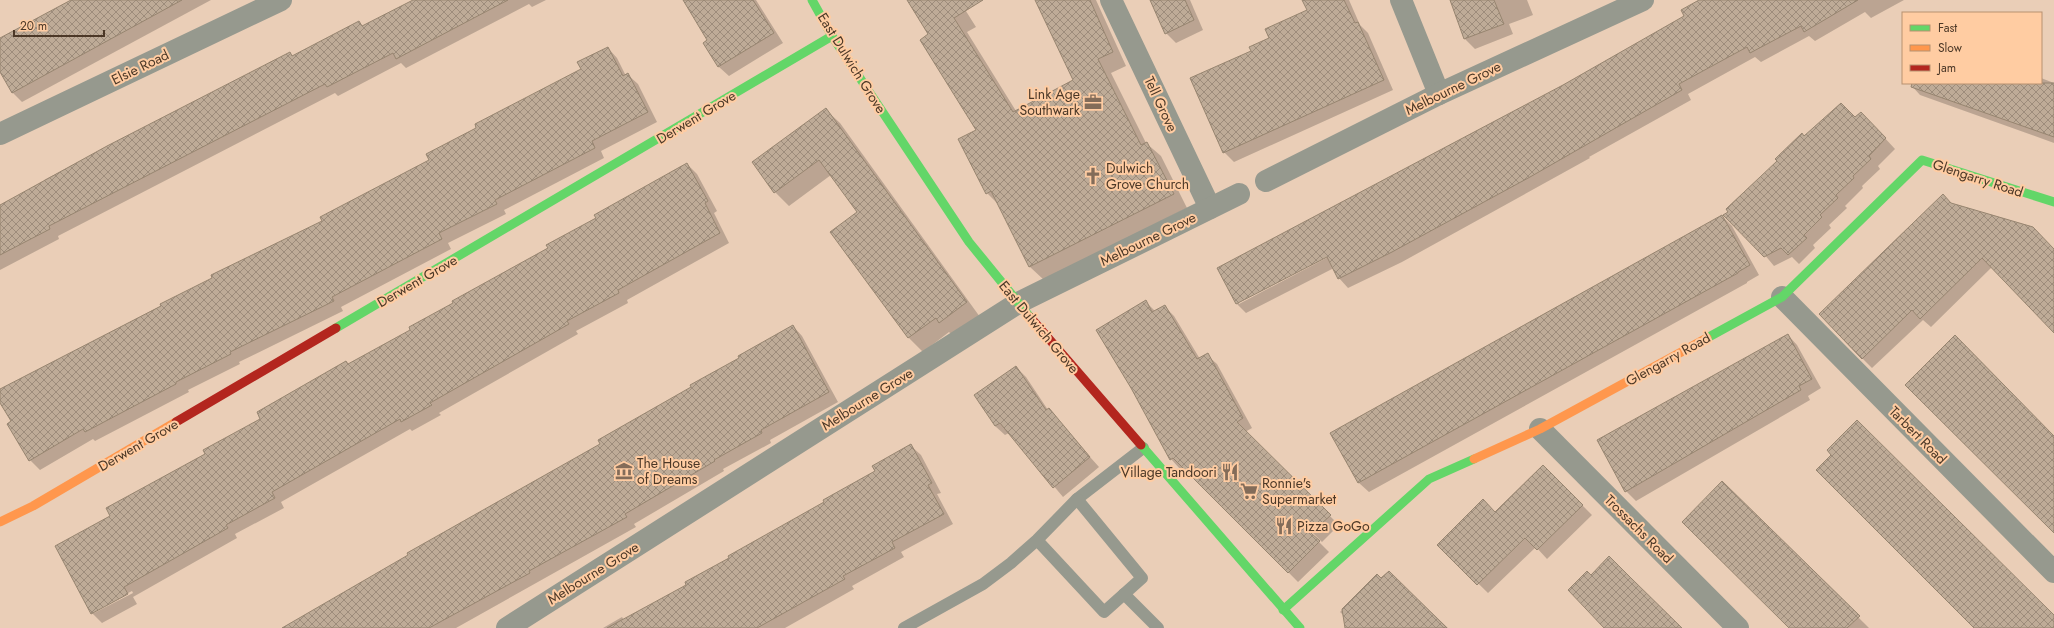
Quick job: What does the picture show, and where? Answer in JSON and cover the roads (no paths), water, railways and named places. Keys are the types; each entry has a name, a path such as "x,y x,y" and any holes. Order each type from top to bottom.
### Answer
{"street":[{"name":"Elsie Road","path":"0,134 281,0"},
{"name":"Tell Grove","path":"1112,0 1210,208"},
{"path":"1401,0 1439,94"},
{"name":"Melbourne Grove","path":"1266,181 1439,94 1642,0"},
{"name":"East Dulwich Grove","path":"818,2 832,36 969,242 1018,303 1282,610 1300,628"},
{"name":"Derwent Grove","path":"0,522 33,506 832,36"},
{"name":"Glengarry Road","path":"1282,610 1429,479 1540,429 1782,297 1922,160 2054,202"},
{"name":"Melbourne Grove","path":"507,628 1018,303 1239,194"},
{"name":"Tarbert Road","path":"1782,297 2054,572"},
{"name":"Trossachs Road","path":"1540,429 1738,628"}],"lane":[{"path":"904,628 983,584 1037,540 1078,499 1143,448"},
{"path":"1037,540 1104,612 1142,578 1078,499"},
{"path":"1124,594 1158,628"}],"place":[{"name":"Link Age Southwark","path":"1093,102"},
{"name":"Dulwich Grove Church","path":"1093,176"},
{"name":"The House of Dreams","path":"624,471"},
{"name":"Village Tandoori","path":"1230,472"},
{"name":"Ronnie's Supermarket","path":"1249,491"},
{"name":"Pizza GoGo","path":"1284,526"}]}
